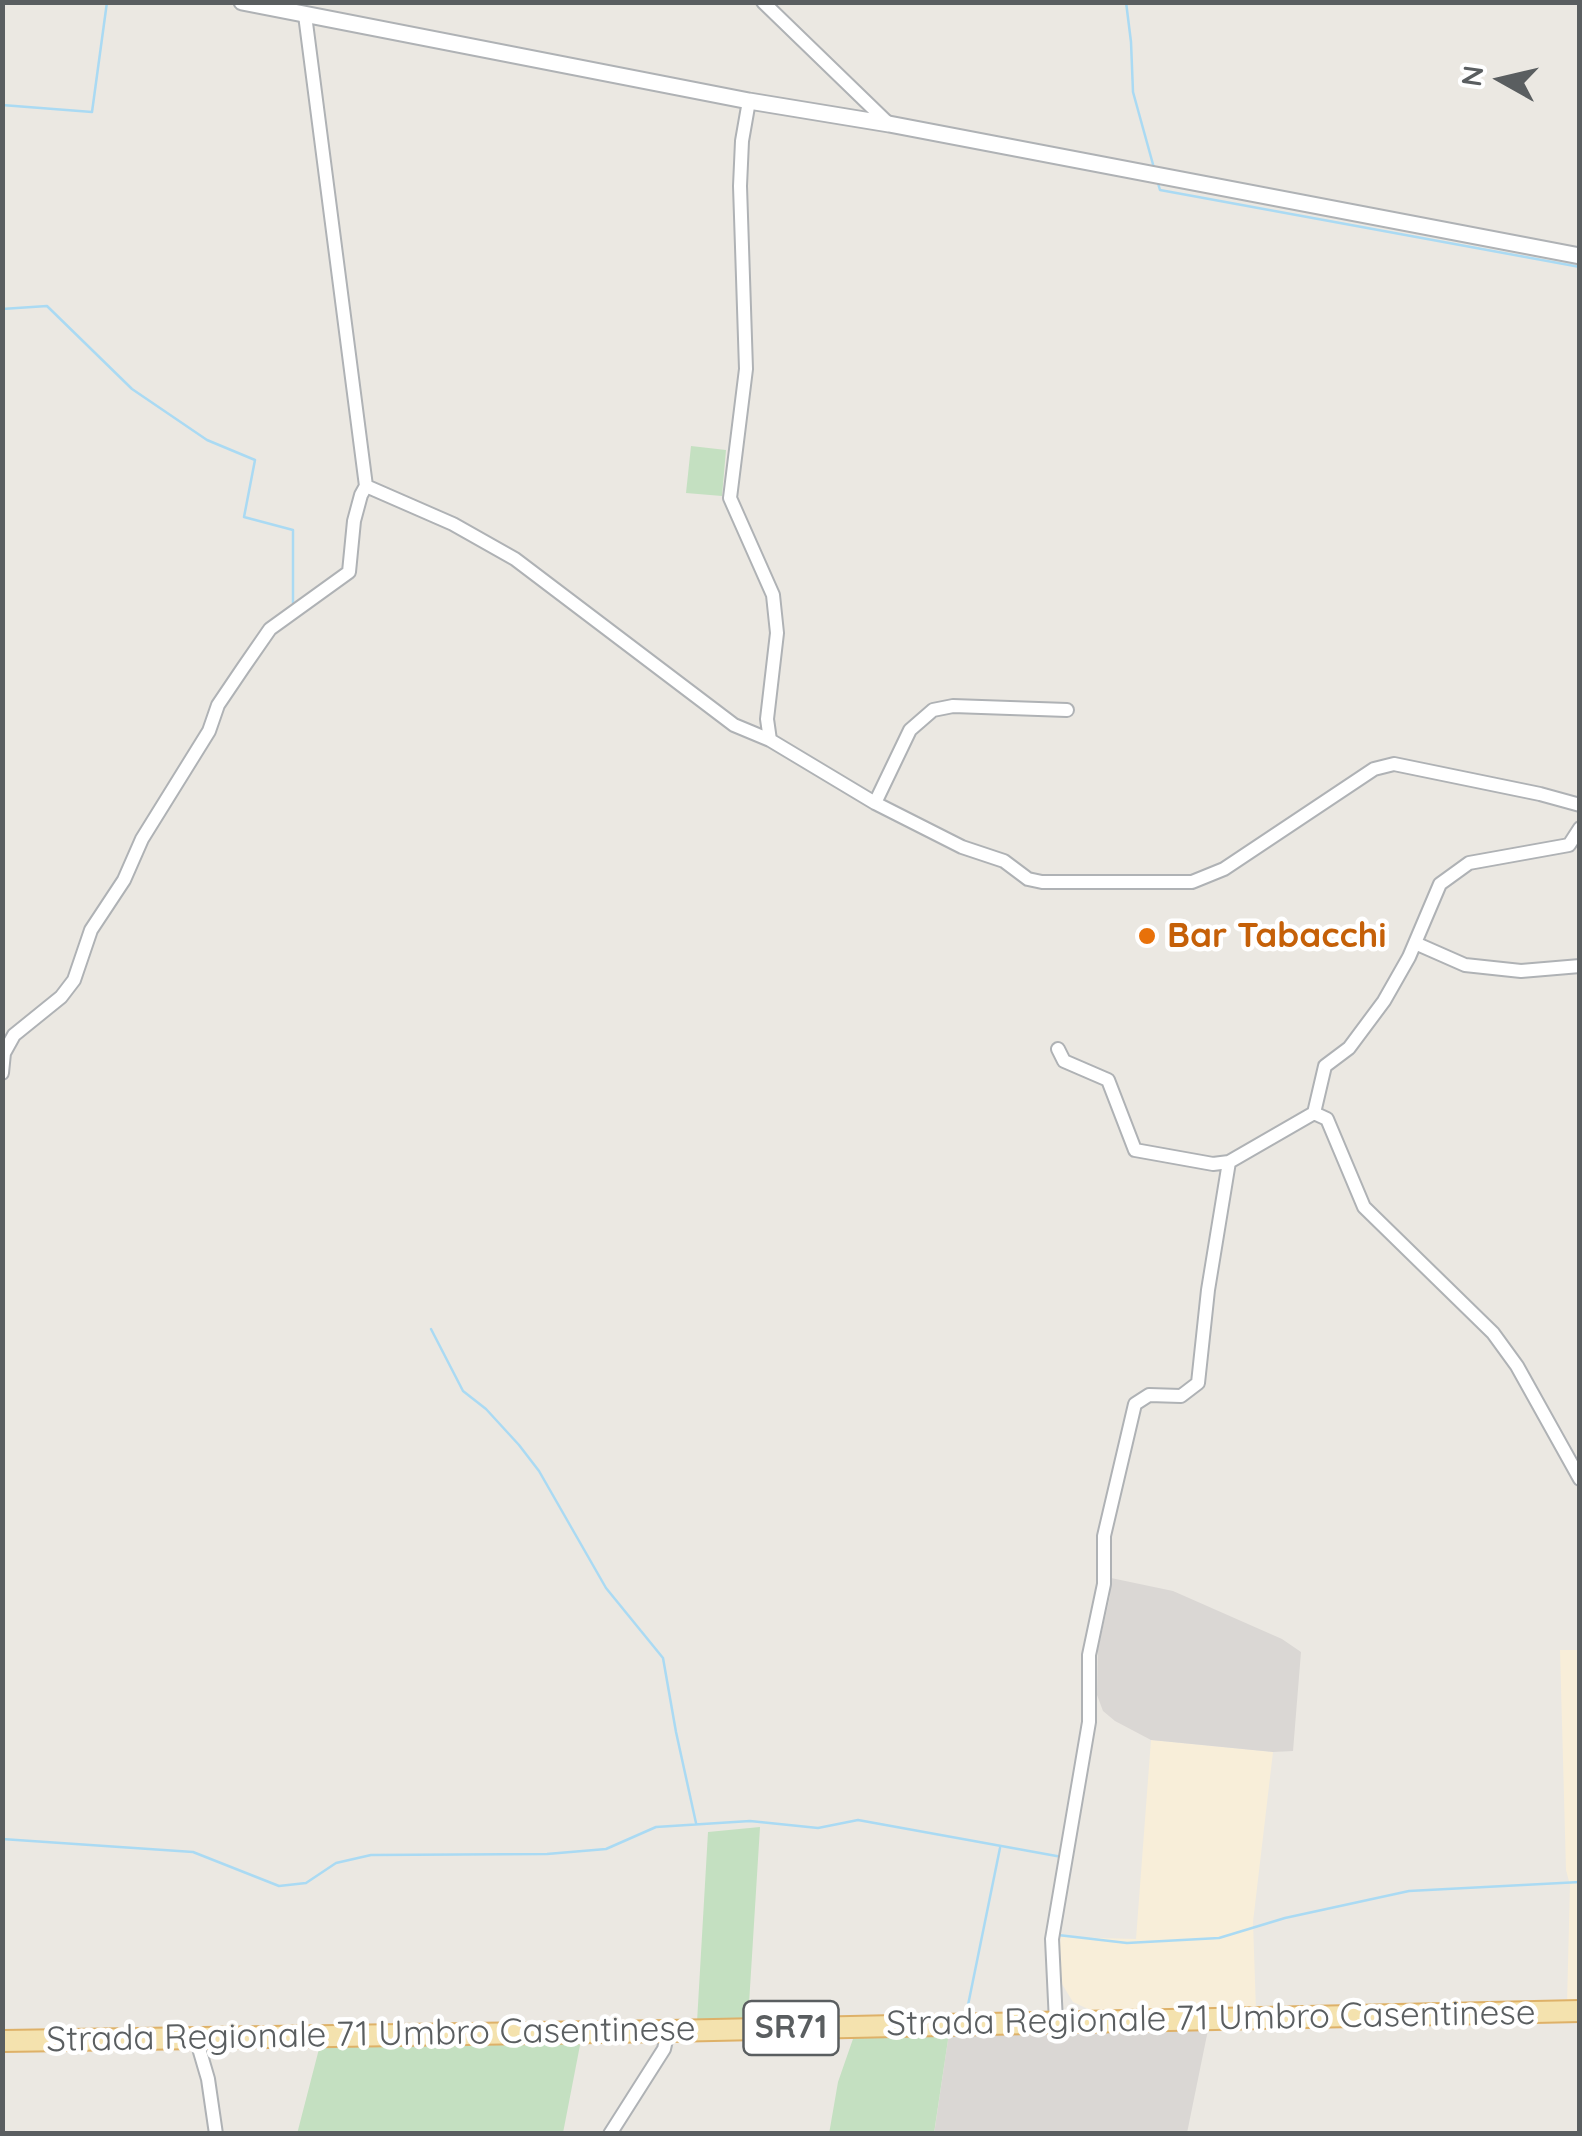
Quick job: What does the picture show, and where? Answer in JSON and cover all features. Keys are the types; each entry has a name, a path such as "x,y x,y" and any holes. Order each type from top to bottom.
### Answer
{"main road":[{"name":"Strada Regionale 71 Umbro Casentinese","path":"2,2041 1580,2011"}],"street":[{"path":"242,2 1580,256"},
{"path":"763,2 890,124"},
{"path":"2,1073 4,1052 14,1035 61,996 74,980 92,930 124,880 142,839 209,731 218,705 261,642 270,630 348,572 354,521 366,486 305,14"},
{"path":"749,101 740,186 746,369 730,498 773,595 777,633 767,719 770,740"},
{"path":"366,486 453,524 515,560 734,725 770,740 875,804 962,847 1004,862 1028,879 1058,883 1192,882 1224,869 1374,769 1394,764 1580,805"},
{"path":"875,804 910,730 932,710 953,706 1067,710"},
{"path":"1058,1049 1064,1061 1108,1080 1134,1150 1213,1164 1229,1162 1314,1114 1325,1066 1349,1048 1384,1001 1409,957 1440,884 1469,863 1569,845 1580,828"},
{"path":"1415,943 1465,965 1520,971 1580,966"},
{"path":"1314,1114 1327,1119 1364,1207 1493,1334 1518,1366 1580,1479"},
{"path":"1056,2022 1052,1939 1089,1722 1090,1655 1104,1584 1104,1536 1135,1404 1150,1395 1181,1396 1198,1383 1208,1290 1229,1162"},
{"path":"610,2134 664,2049 668,2031"},
{"path":"196,2038 208,2079 216,2134"}],"shaded area":[{"path":"1111,1578 1173,1591 1282,1639 1301,1652 1293,1751 1151,1740 1103,1711 1097,1695 1098,1649"},
{"path":"1560,1650 1579,1650 1579,2005 1567,2004 1570,1885 1566,1870"},
{"path":"1151,1740 1273,1752 1253,1922 1256,2011 1097,2013 1073,2002 1062,1984 1061,1937 1136,1939"},
{"path":"1209,2025 1187,2133 934,2134 949,2033"}],"green space":[{"path":"691,446 726,450 722,496 686,493"},
{"path":"760,1827 748,2020 697,2022 708,1832"},
{"path":"949,2033 934,2133 829,2134 838,2082 854,2036"},
{"path":"581,2040 563,2133 297,2134 320,2045"}],"waterway":[{"path":"2,105 92,112 107,2"},
{"path":"1126,2 1133,92 1154,168"},
{"path":"1157,180 1160,190 1580,267"},
{"path":"2,309 47,306 132,389 207,440 255,460 244,517 293,530 293,603"},
{"path":"110,890 119,876"},
{"path":"86,928 95,913"},
{"path":"431,1329 463,1391 486,1409 539,1471 606,1588 663,1658 696,1823"},
{"path":"2,1839 193,1852 279,1886 306,1883 336,1863 371,1855 547,1854 606,1849 656,1827 750,1821 818,1828 858,1820 1062,1857"},
{"path":"967,2010 1000,1848"},
{"path":"1058,1935 1127,1943 1219,1938 1285,1918 1409,1891 1580,1882"}],"place":[{"name":"Bar Tabacchi","path":"1147,936"}]}
